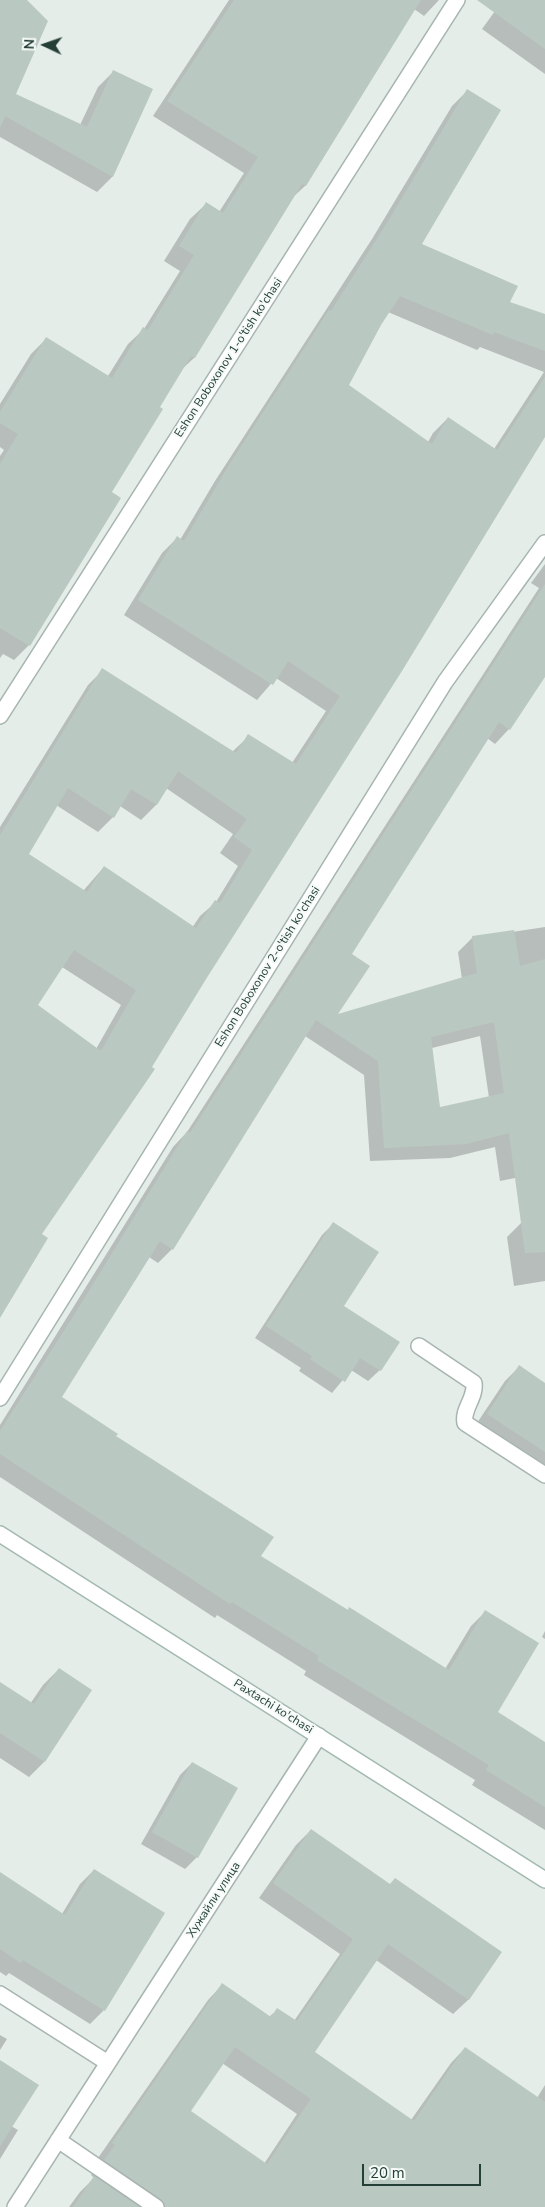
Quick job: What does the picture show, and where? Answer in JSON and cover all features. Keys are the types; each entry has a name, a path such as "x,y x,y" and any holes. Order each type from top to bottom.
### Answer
{"street":[{"name":"Eshon Boboxonov 1-o'tish ko'chasi","path":"0,716 458,0"},
{"name":"Eshon Boboxonov 2-o'tish ko'chasi","path":"0,1398 445,682 545,543"},
{"path":"419,1346 474,1383 475,1391 467,1408 466,1423 545,1475"},
{"name":"Paxtachi ko'chasi","path":"0,1534 545,1880"},
{"name":"Хужайли улица","path":"15,2207 320,1736"},
{"path":"0,1994 108,2063"},
{"path":"58,2140 156,2207"}],"building":[{"path":"0,0 27,0 48,21 16,94 87,127 113,70 153,89 113,177 5,116 0,128"},
{"path":"234,0 421,0 306,186 302,184 195,358 191,356 160,407 163,409 112,492 121,498 30,646 0,628 0,464 18,434 0,423 0,412 46,337 112,378 143,327 148,330 194,255 179,246 206,202 223,213 258,157 167,101"},
{"path":"477,0 545,0 545,49"},
{"path":"467,89 501,110 422,244 518,286 510,302 545,314 545,351 494,332 493,335 400,296 381,325 349,385 432,444 448,417 497,450 545,377 545,437 402,671 208,976 152,1067 155,1069 42,1234 48,1238 0,1318 0,835 102,668 236,753 248,734 296,764 340,696 288,661 273,685 138,600 177,536 184,541 229,465 387,223","holes":["178,771 247,819 234,837 252,850 220,903 215,900 196,928 104,866 87,892 29,854 68,788 114,818 131,789 157,805","74,950 136,990 101,1051 38,1005"]},
{"path":"545,584 545,677 510,730 499,722 352,954 370,966 338,1014 477,973 472,936 514,930 520,966 545,959 545,1252 525,1253 509,1133 466,1144 384,1148 378,1061 316,1020 173,1250 160,1241 62,1397 118,1434 116,1436 274,1537 261,1556 348,1610 349,1607 449,1670 485,1610 539,1643 498,1712 545,1742 545,1807 486,1770 489,1765 317,1660 319,1656 232,1602 230,1604 0,1454 0,1431 76,1312 187,1131 190,1133","holes":["494,1022 504,1093 440,1107 431,1037"]},
{"path":"333,1222 379,1252 344,1306 400,1342 381,1371 360,1358 345,1382 310,1359 312,1356 266,1326"},
{"path":"519,1365 545,1383 545,1452 487,1414"},
{"path":"59,1668 92,1690 45,1762 0,1733 0,1682 34,1704"},
{"path":"192,1762 238,1788 198,1858 152,1832"},
{"path":"311,1829 390,1884 395,1878 502,1952 469,2000 388,1944 315,2052 414,2121 465,2047 545,2102 545,2207 165,2207 161,2199 104,2160 115,2145 112,2143 222,1983 271,2017 277,2008 297,2021 353,1939 273,1883","holes":["235,2047 311,2099 267,2164 191,2111"]},
{"path":"94,1869 165,1913 105,2011 23,1960 21,1963 0,1949 0,1872 65,1915"},
{"path":"0,2060 39,2085 0,2146"},
{"path":"94,2176 139,2207 73,2207"}]}
